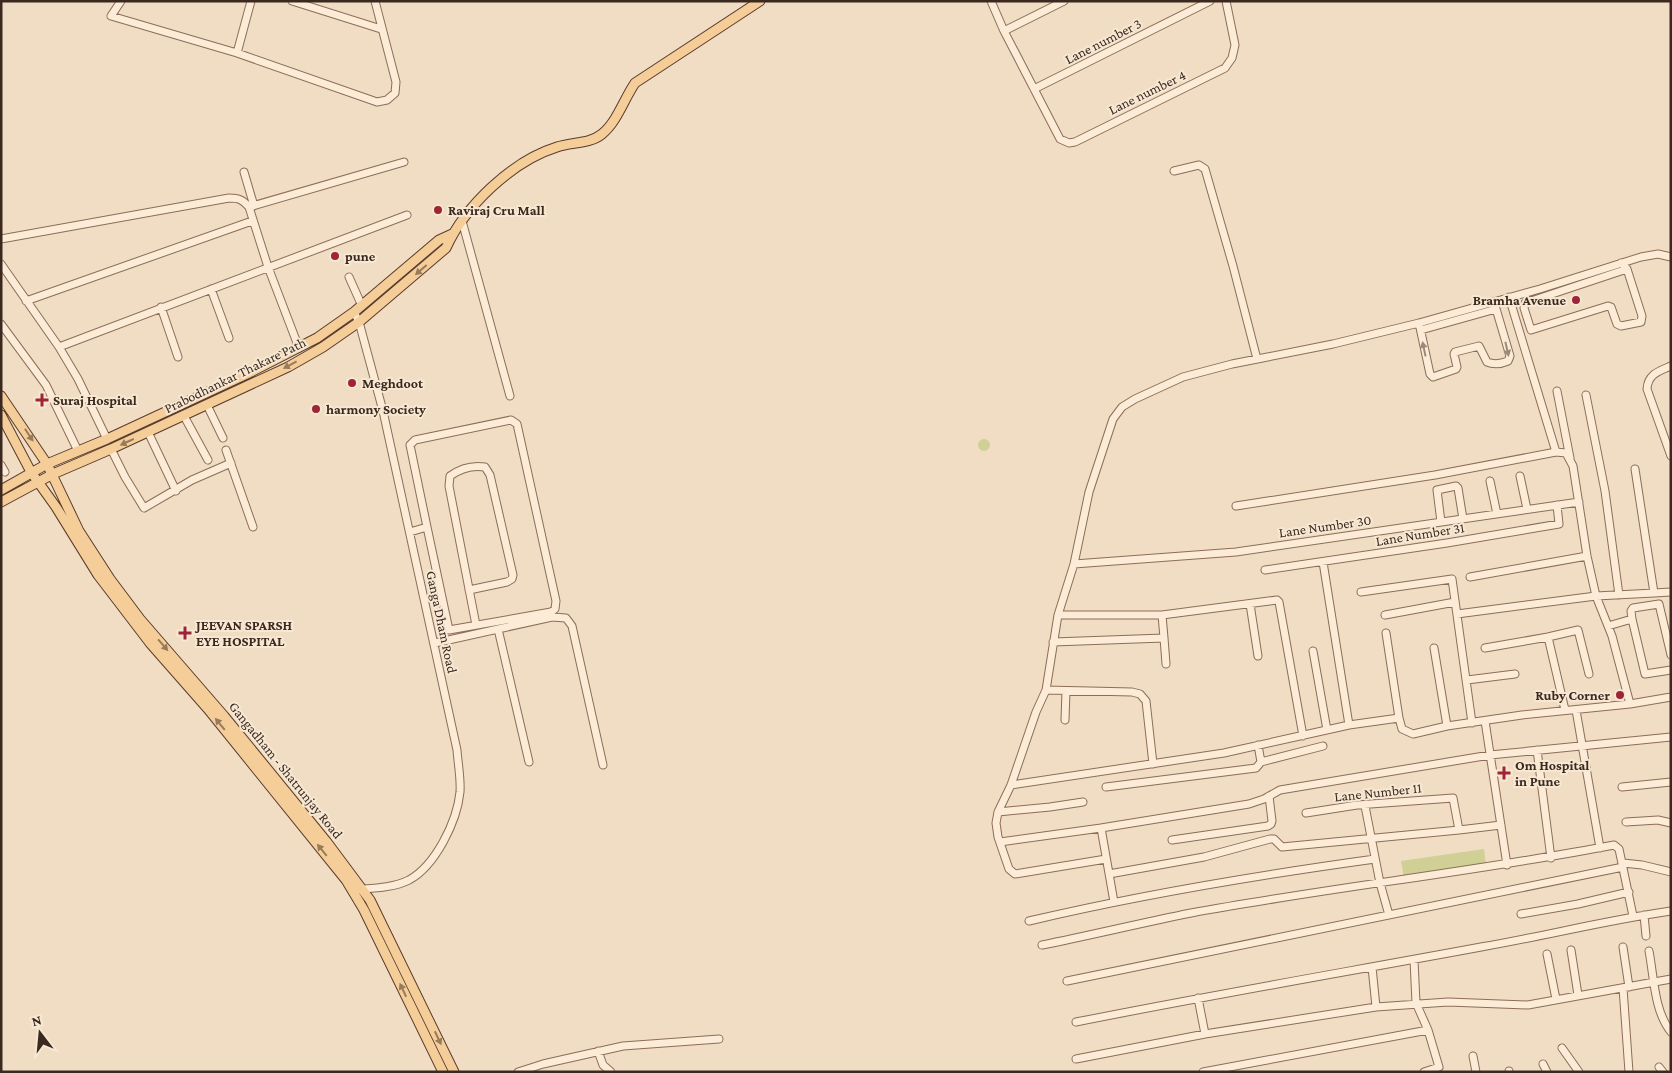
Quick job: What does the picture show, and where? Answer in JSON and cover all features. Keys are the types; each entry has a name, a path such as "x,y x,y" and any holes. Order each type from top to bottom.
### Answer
{"main road":[{"name":"Prabodhankar Thakare Path","path":"1,502 53,474 111,450 288,367 323,347 360,322 446,248 452,234 480,199 503,177 523,163 557,147 587,141 601,135 612,124 626,95 635,83 760,1"},
{"name":"Prabodhankar Thakare Path","path":"1,490 31,472 107,439 276,360 317,338 362,306 439,240 452,234"},
{"name":"Gangadham - Shatrunjay Road","path":"1,396 48,464 79,531 110,579 140,619 247,743 326,841 359,891 376,932 443,1072"},
{"name":"Gangadham - Shatrunjay Road","path":"1,415 37,482 56,507 98,575 150,643 208,710 346,880 370,900 454,1072"}],"street":[{"path":"122,1 111,16 237,53 377,102 387,100 395,94 396,82 375,1"},
{"path":"237,53 251,1"},
{"path":"292,1 313,5 381,29"},
{"path":"991,1 1034,89"},
{"path":"1004,31 1064,1"},
{"name":"Lane number 3","path":"1034,89 1210,1"},
{"name":"Lane number 4","path":"1034,89 1060,139 1069,143 1075,142 1224,68 1232,58 1235,45 1226,1"},
{"path":"251,206 404,162"},
{"path":"1174,171 1199,165 1205,169 1257,359"},
{"path":"244,172 252,221 299,348"},
{"path":"1,239 229,198 237,198 251,206"},
{"path":"59,347 406,215"},
{"path":"26,301 252,221"},
{"path":"462,222 510,396"},
{"path":"1106,859 1015,874 1009,869 995,826 998,812 1011,785 1036,712 1046,690 1058,614 1074,564 1094,476 1113,420 1122,407 1135,398 1183,377 1232,364 1420,326 1495,305 1509,298 1641,257 1658,254 1671,257"},
{"path":"1621,263 1627,269 1642,316 1641,322 1620,326 1617,324 1608,306 1531,330 1524,308 1526,303 1627,269"},
{"path":"1,264 59,347 78,379 107,439"},
{"path":"349,277 362,306"},
{"path":"211,289 228,338"},
{"path":"1509,298 1556,452"},
{"path":"1420,326 1430,374 1433,377 1456,369 1454,352 1479,346 1487,362 1505,363 1510,356 1495,305"},
{"path":"161,307 178,358"},
{"name":"Ganga Dham Road","path":"354,312 360,322 384,411 458,757 460,792 456,811 447,834 424,870 408,881 359,891"},
{"path":"1,324 46,386 78,451"},
{"path":"1671,366 1650,376 1647,389 1671,456"},
{"path":"1557,391 1596,596 1612,636 1630,704"},
{"path":"1586,395 1605,491 1619,595"},
{"path":"207,405 223,438"},
{"path":"184,416 208,460"},
{"path":"511,420 517,424 556,601 555,609 551,612 449,630 427,527 410,445 415,440 511,420"},
{"path":"148,432 176,490"},
{"path":"111,450 144,508 192,480 231,462"},
{"path":"226,450 253,527"},
{"path":"1236,506 1435,475 1556,452 1566,454 1570,459"},
{"path":"470,590 507,582 512,579 513,575 490,475 485,467 476,466 459,470 450,476 449,486 476,625"},
{"path":"1635,469 1654,594"},
{"path":"1435,475 1436,487"},
{"path":"1520,476 1527,509"},
{"path":"1490,482 1497,514"},
{"path":"1441,522 1436,490 1456,486 1458,488 1463,519"},
{"name":"Lane Number 30","path":"1074,564 1236,552 1579,502"},
{"name":"Lane Number 31","path":"1265,570 1447,544 1559,524 1557,505"},
{"path":"410,532 427,527"},
{"path":"1470,577 1587,556"},
{"path":"1323,562 1349,725"},
{"path":"1361,592 1452,579 1472,723"},
{"path":"1457,614 1596,596 1671,592"},
{"path":"1058,614 1162,615 1277,600 1279,602 1303,736"},
{"path":"1385,615 1455,602"},
{"path":"1250,604 1258,656"},
{"path":"1671,655 1658,604 1633,608 1631,611 1632,619 1645,674 1671,670"},
{"path":"1162,615 1166,664"},
{"path":"434,643 552,617 566,618 572,626 604,765"},
{"path":"1608,626 1632,619"},
{"path":"498,629 529,762"},
{"path":"1485,648 1578,630 1589,674"},
{"path":"1386,633 1399,718 1402,729 1412,734 1447,726 1565,710 1630,704 1671,697"},
{"path":"1548,636 1565,710"},
{"path":"1053,642 1164,638"},
{"path":"1434,648 1447,726"},
{"path":"1313,651 1327,730"},
{"path":"1467,680 1515,674"},
{"path":"1046,690 1132,692 1140,694 1146,701 1153,764"},
{"path":"1065,720 1066,690"},
{"path":"1576,710 1600,848"},
{"path":"1011,785 1224,753 1349,725 1399,718"},
{"path":"1485,721 1506,865"},
{"path":"1000,842 1249,804 1280,790 1490,755 1671,737"},
{"path":"1258,745 1261,762"},
{"path":"1106,787 1250,769 1259,766 1261,762 1323,746"},
{"path":"1537,750 1551,858"},
{"path":"1622,787 1671,782"},
{"path":"1172,840 1268,826 1272,821 1269,796"},
{"name":"Lane Number 11","path":"1306,814 1357,805 1364,806 1453,798 1458,830"},
{"path":"998,812 1083,802"},
{"path":"1364,806 1380,884 1389,915"},
{"path":"1626,822 1658,820 1671,823"},
{"path":"1267,833 1282,848 1500,825"},
{"path":"1101,828 1114,902"},
{"path":"1109,874 1204,858 1274,839"},
{"path":"1042,945 1191,913 1380,884 1399,879 1551,858 1614,845 1619,848 1634,916"},
{"path":"1029,921 1114,902 1267,874 1375,859"},
{"path":"1067,981 1623,865 1642,865 1671,872"},
{"path":"1521,914 1578,904 1629,892"},
{"path":"1076,1022 1521,940 1634,916 1671,911"},
{"path":"1644,915 1646,936"},
{"path":"1623,947 1629,1072"},
{"path":"1571,950 1578,995"},
{"path":"1649,951 1660,1007 1665,1024 1671,1032"},
{"path":"1547,954 1556,999"},
{"path":"1414,960 1416,1003 1428,1030 1439,1069 1424,1072"},
{"path":"1372,967 1376,1007"},
{"path":"1076,1059 1205,1034 1376,1007 1448,1002 1528,1005 1671,979"},
{"path":"1198,998 1205,1034"},
{"path":"415,1015 425,1010"},
{"path":"1203,1072 1428,1030"},
{"path":"518,1072 543,1064 623,1046 719,1039"},
{"path":"1562,1048 1579,1072"},
{"path":"598,1051 603,1065 611,1072"},
{"path":"1473,1056 1476,1072"},
{"path":"1543,1064 1547,1072"}],"green space":[{"path":"982,439 986,439 990,445 986,451 982,451 978,447 978,443"},
{"path":"1484,849 1486,866 1404,878 1401,861"}],"place":[{"name":"Raviraj Cru Mall","path":"438,210"},
{"name":"pune","path":"335,256"},
{"name":"Bramha Avenue","path":"1576,300"},
{"name":"Meghdoot","path":"352,383"},
{"name":"Suraj Hospital","path":"42,400"},
{"name":"harmony Society","path":"316,409"},
{"name":"JEEVAN SPARSH EYE HOSPITAL","path":"185,633"},
{"name":"Ruby Corner","path":"1620,695"},
{"name":"Om Hospital in Pune","path":"1504,773"}]}
